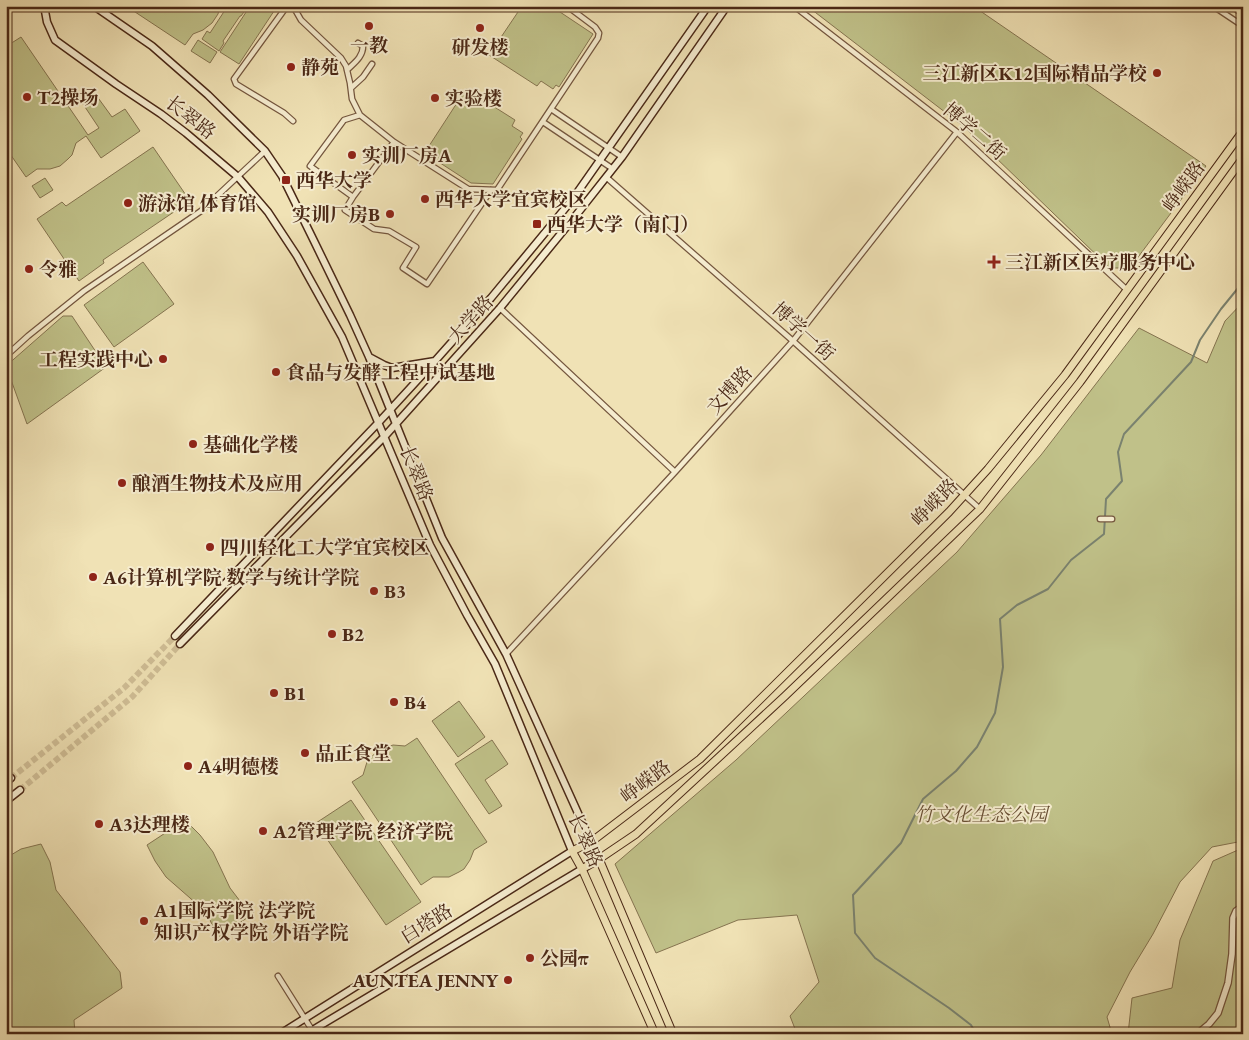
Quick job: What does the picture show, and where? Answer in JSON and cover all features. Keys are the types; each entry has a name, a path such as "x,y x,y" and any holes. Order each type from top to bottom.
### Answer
{"main road":[{"name":"长翠路","path":"46,6 47,22 55,40 161,114 238,177 268,212 298,256 342,337 430,545 467,615 496,664 572,851 655,1034"},
{"name":"长翠路","path":"94,6 152,46 208,95 265,151 282,176 369,357 442,538 506,654 600,860 673,1034"},
{"name":"大学路","path":"175,636 379,422 491,298 572,200 708,6"},
{"name":"大学路","path":"180,644 385,436 500,308 613,169 727,6"},
{"name":"峥嵘路","path":"591,842 700,759 949,512 988,469 1065,375 1243,131"},
{"name":"峥嵘路","path":"600,860 636,834 785,696 980,508 1080,382 1243,158"},
{"path":"369,357 392,368 435,361"},
{"path":"6,801 20,790"},
{"name":"白塔路","path":"280,1034 572,851 591,842"},
{"name":"白塔路","path":"309,1032 600,860"}],"street":[{"path":"287,6 234,79 236,84 284,113 292,121"},
{"path":"293,6 301,20 341,58 347,70 352,99 360,115 394,142 468,189 491,190 497,190 598,38 599,33 595,27 567,6"},
{"path":"574,11 577,6"},
{"name":"博学二街","path":"794,6 957,132 1127,290"},
{"path":"1213,6 1243,26"},
{"path":"1232,6 1243,14"},
{"path":"347,70 362,53 363,46 358,43"},
{"path":"351,88 363,77 372,64"},
{"path":"551,109 622,157"},
{"path":"353,196 310,166 344,120 360,115"},
{"path":"543,122 613,169"},
{"name":"文博路","path":"506,654 675,472 793,341 957,132"},
{"path":"394,142 353,196 345,210 374,229 389,231 416,247 403,268 427,284 491,190"},
{"path":"6,356 76,296 201,211 265,151"},
{"name":"博学一街","path":"606,177 980,508"},
{"path":"500,308 675,472"},
{"path":"1100,520 1112,519"},
{"path":"1197,1034 1218,1013 1228,983 1232,954 1233,918 1236,911 1243,906"},
{"path":"278,976 304,1019 309,1032"}],"green space":[{"path":"126,6 220,6 218,14 212,23 203,30 193,34 185,45"},
{"path":"226,6 244,6 247,8 223,41 224,43 219,51 202,39 207,31 210,33"},
{"path":"250,6 273,6 276,8 239,64 220,52"},
{"path":"522,6 551,6 593,34 559,87 556,85 553,89 541,81 537,86 489,55"},
{"path":"807,6 973,6 1206,166 1130,268 1110,268 963,126"},
{"path":"21,37 88,135 99,128 83,104 96,95 112,117 125,109 140,131 101,158 86,136 76,143 72,155 60,166 50,169 37,169 26,177 6,148 6,44 10,44"},
{"path":"198,40 217,52 210,63 191,51"},
{"path":"466,89 515,120 512,126 523,133 520,137 522,139 493,184 471,183 431,157 435,150 429,146"},
{"name":"游泳馆 体育馆","path":"153,147 190,201 103,260 104,263 79,281 37,219 62,202 66,206"},
{"path":"45,178 53,190 40,198 32,186"},
{"path":"143,262 174,304 114,347 84,305"},
{"name":"竹文化生态公园","path":"1243,302 1243,841 1212,847 1180,882 1107,1017 1112,1034 797,1034 790,1016 819,982 797,915 738,920 656,953 615,864 736,760 957,552 1041,455 1139,328 1207,363 1225,321"},
{"path":"63,316 72,316 106,367 27,424 6,366"},
{"path":"459,701 485,737 458,757 432,721"},
{"path":"417,738 487,842 474,850 464,869 449,877 433,877 421,885 352,782 363,775 367,762 378,751 393,745 405,746"},
{"path":"492,740 508,764 485,780 502,806 489,814 455,764"},
{"path":"351,800 421,902 386,925 316,823"},
{"path":"185,820 213,852 230,888 240,901 254,913 218,938 210,920 198,905 166,877 147,845"},
{"path":"41,844 50,862 56,890 120,972 122,988 74,1020 75,1034 6,1034 6,858 21,849"},
{"path":"1238,850 1243,850 1243,1034 1128,1034 1132,998 1172,988 1180,940 1213,861"}],"waterway":[{"path":"976,1034 971,1025 949,1008 875,958 855,933 853,895 901,843 923,799 956,771 977,747 995,713 1003,667 1000,619 1017,605 1048,589 1071,560 1104,534 1106,499 1122,481 1118,452 1124,434 1191,362 1200,340 1221,309 1243,282"}],"tunnel":[{"path":"11,778 124,688 175,636"},
{"path":"20,790 132,697 180,644"}],"place":[{"name":"一教","path":"369,26"},
{"name":"研发楼","path":"480,28"},
{"name":"静苑","path":"291,67"},
{"name":"三江新区K12国际精品学校","path":"1157,73"},
{"name":"T2操场","path":"27,97"},
{"name":"实验楼","path":"435,98"},
{"name":"实训厂房A","path":"352,155"},
{"name":"西华大学","path":"286,180"},
{"name":"西华大学宜宾校区","path":"425,199"},
{"name":"游泳馆 体育馆","path":"128,203"},
{"name":"实训厂房B","path":"390,214"},
{"name":"西华大学（南门）","path":"537,224"},
{"name":"三江新区医疗服务中心","path":"994,262"},
{"name":"令雅","path":"29,269"},
{"name":"工程实践中心","path":"163,359"},
{"name":"食品与发酵工程中试基地","path":"276,372"},
{"name":"基础化学楼","path":"193,444"},
{"name":"酿酒生物技术及应用","path":"122,483"},
{"name":"四川轻化工大学宜宾校区","path":"210,547"},
{"name":"A6计算机学院 数学与统计学院","path":"93,577"},
{"name":"B3","path":"374,591"},
{"name":"B2","path":"332,634"},
{"name":"B1","path":"274,693"},
{"name":"B4","path":"394,702"},
{"name":"品正食堂","path":"305,753"},
{"name":"A4明德楼","path":"188,766"},
{"name":"A3达理楼","path":"99,824"},
{"name":"A2管理学院 经济学院","path":"263,831"},
{"name":"A1国际学院 法学院 知识产权学院 外语学院","path":"144,921"},
{"name":"公园π","path":"530,958"},
{"name":"AUNTEA JENNY","path":"508,980"}]}
